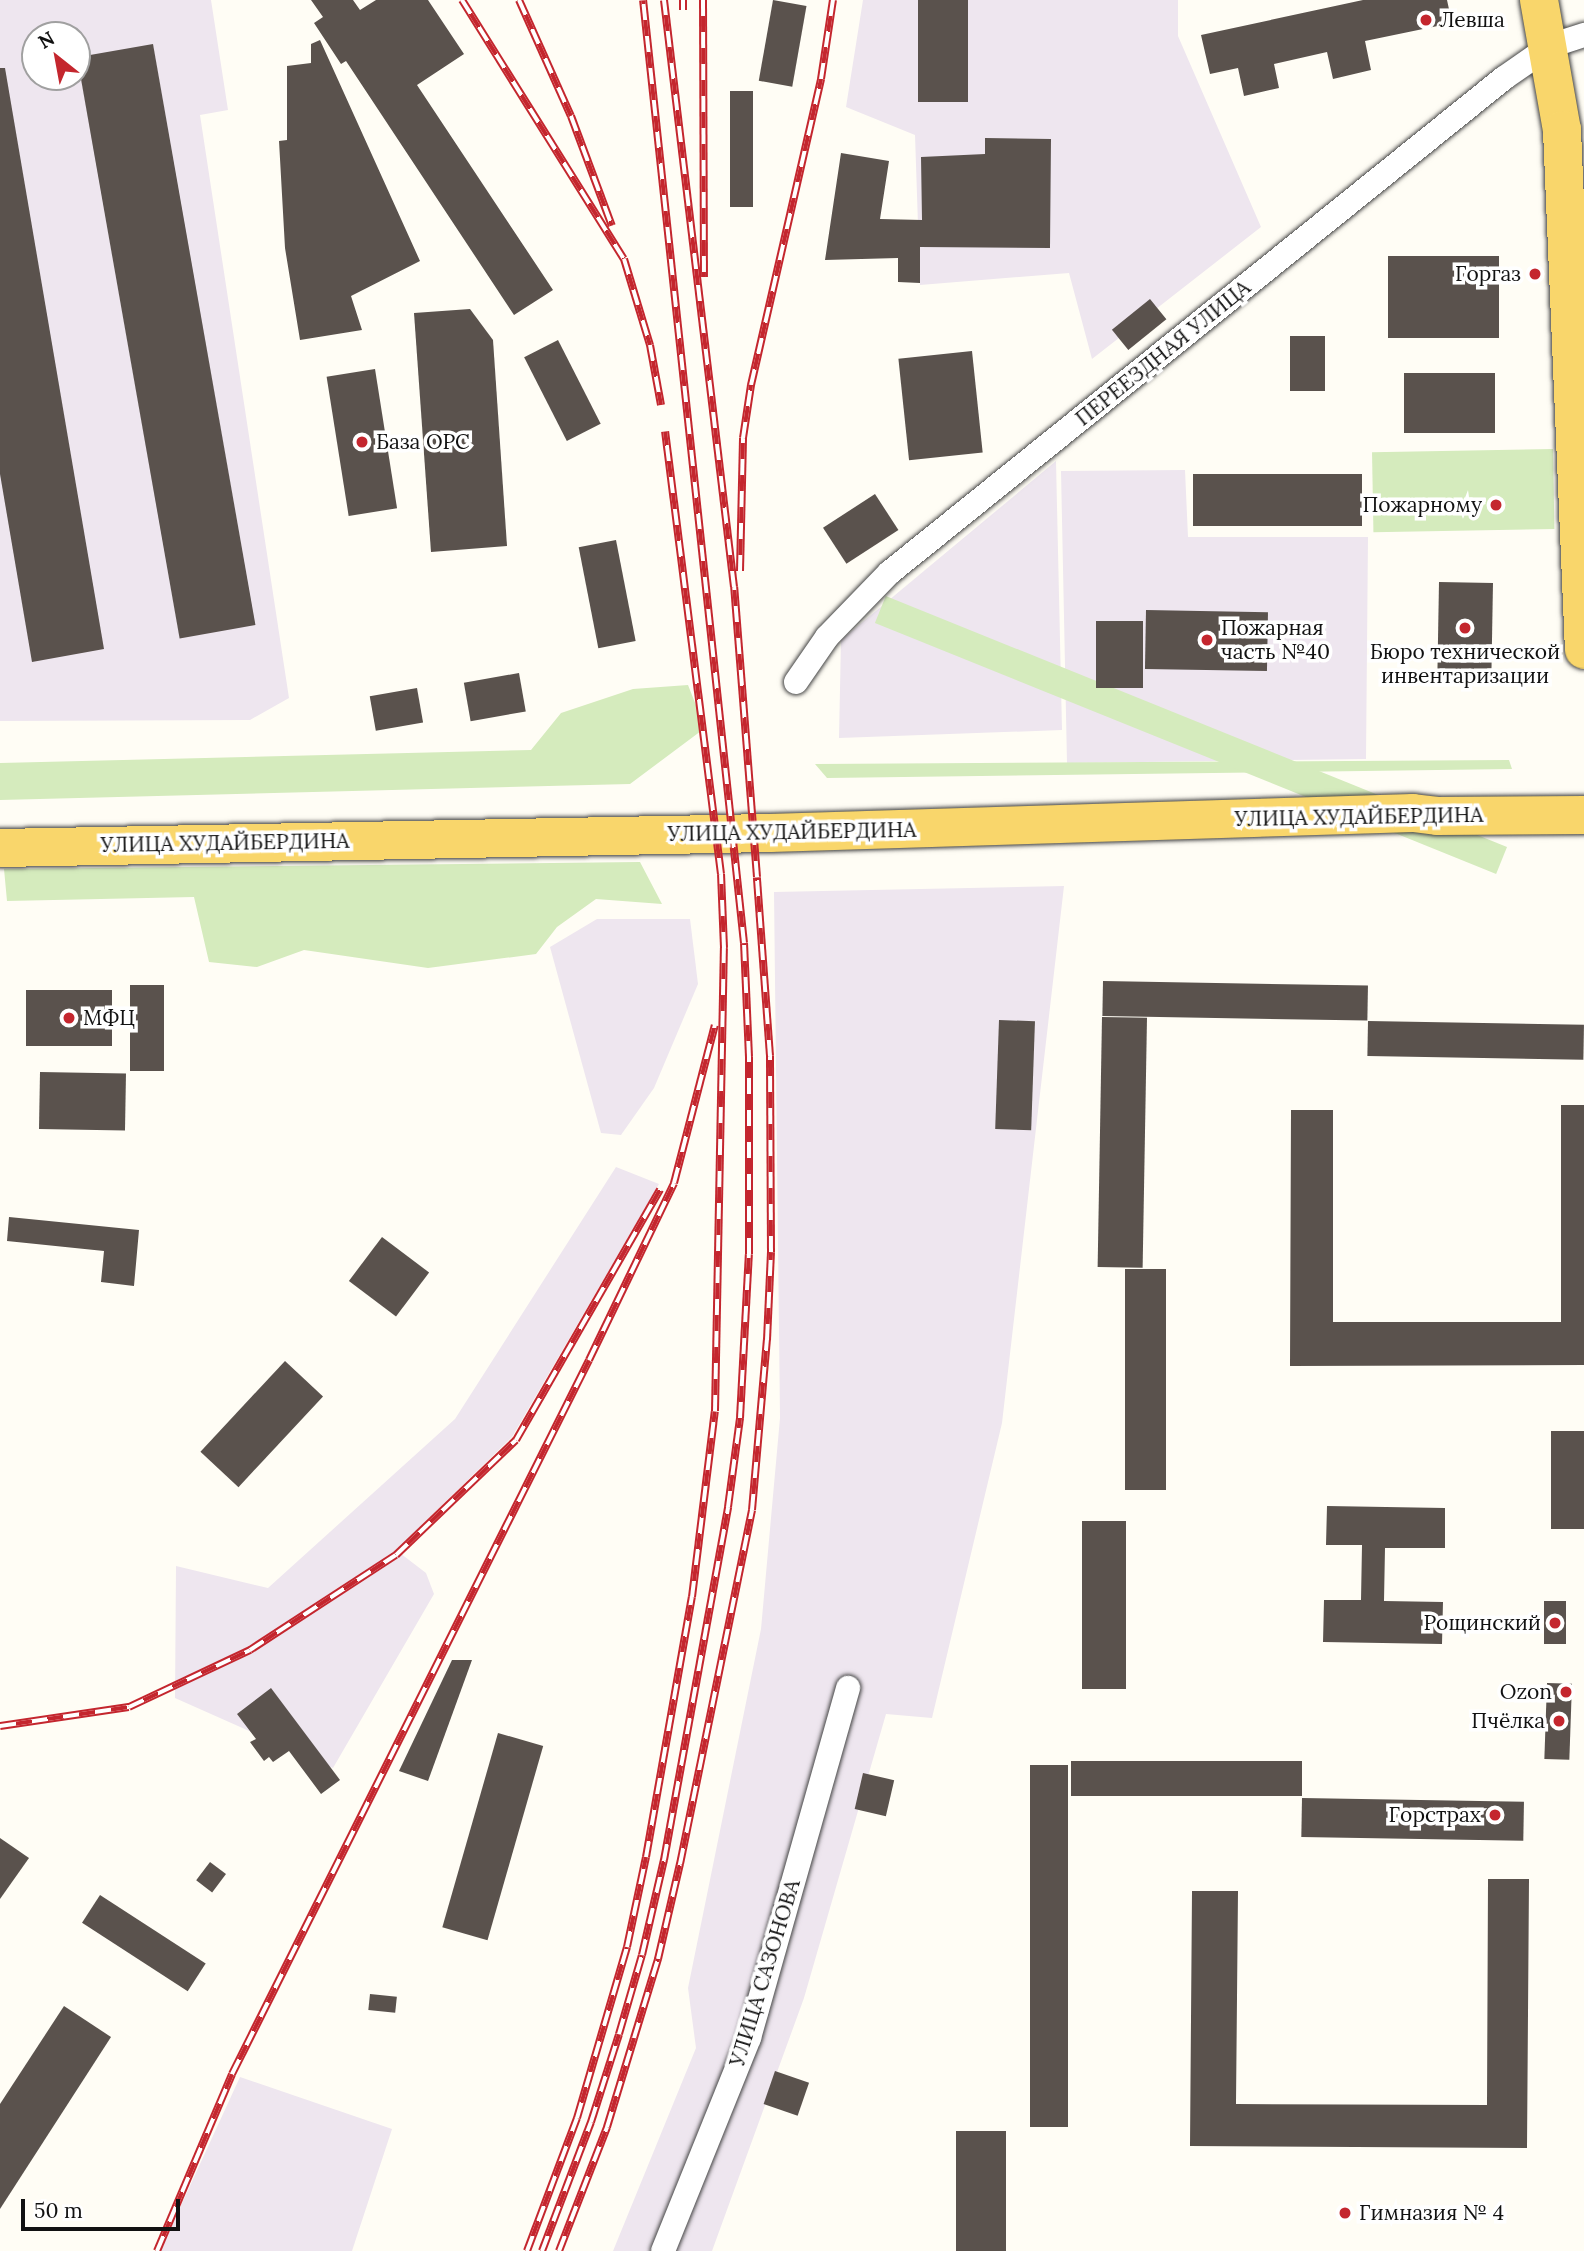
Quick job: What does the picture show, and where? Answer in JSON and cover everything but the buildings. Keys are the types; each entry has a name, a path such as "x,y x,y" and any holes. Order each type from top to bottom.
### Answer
{"main road":[{"path":"1539,0 1567,40 1561,119 1569,248 1584,650"},
{"name":"УЛИЦА ХУДАЙБЕРДИНА","path":"0,826 1584,789"},
{"path":"1413,813 1437,810 1584,808"},
{"name":"УЛИЦА ХУДАЙБЕРДИНА","path":"0,848 770,834 1413,813 1437,816 1584,815"}],"street":[{"name":"ПЕРЕЕЗДНАЯ УЛИЦА","path":"796,682 827,637 888,573 1504,78 1567,40"},
{"name":"УЛИЦА САЗОНОВА","path":"663,2251 749,2038 848,1688"}],"shaded area":[{"path":"0,0 211,0 228,110 200,115 289,698 250,720 0,721"},
{"path":"863,0 1178,0 1178,36 1261,227 1092,359 1069,273 920,285 915,135 846,107"},
{"path":"1056,461 1062,730 839,738 841,640"},
{"path":"1185,470 1188,537 1368,537 1366,759 1067,763 1061,471"},
{"path":"1064,886 1002,1423 932,1718 886,1714 804,1998 712,2251 613,2251 696,2048 688,1988 761,1629 780,1418 774,892"},
{"path":"597,919 690,919 698,984 654,1088 621,1135 601,1133 550,947"},
{"path":"616,1167 659,1184 512,1437 396,1550 426,1573 434,1594 333,1768 175,1698 176,1566 268,1588 455,1419"},
{"path":"240,2077 392,2129 352,2251 160,2251"}],"green space":[{"path":"1553,449 1554,529 1373,532 1372,452"},
{"path":"886,596 1507,847 1496,874 875,623"},
{"path":"688,685 705,728 630,784 0,800 0,763 531,750 561,713 633,689"},
{"path":"1509,760 1512,769 827,778 815,764"},
{"path":"640,862 662,904 596,899 557,927 536,954 428,968 304,950 257,967 209,962 194,897 7,901 4,869"}],"railway":[{"path":"462,0 624,259 650,345 661,405"},
{"path":"519,0 571,116 612,226"},
{"path":"542,2251 591,2122 619,2034 642,1955 664,1860 728,1507 740,1418 749,1254 749,1057 744,943 643,0"},
{"path":"559,2251 607,2127 658,1959 680,1864 752,1510 767,1340 771,1252 770,1056 757,877 734,587 664,0"},
{"path":"683,0 683,10"},
{"path":"703,0 704,277"},
{"path":"740,571 743,438 751,385 821,79 833,0"},
{"path":"527,2251 577,2118 627,1947 646,1857 692,1597 715,1411 724,948 721,874 665,432"},
{"path":"157,2251 232,2074 589,1360 674,1183 715,1025"},
{"path":"0,1726 129,1707 250,1650 396,1555 516,1440 660,1190"}],"place":[{"name":"Левша","path":"1426,20"},
{"name":"Горгаз","path":"1535,274"},
{"name":"База ОРС","path":"362,442"},
{"name":"Пожарному","path":"1496,505"},
{"name":"Бюро технической инвентаризации","path":"1465,628"},
{"name":"Пожарная часть №40","path":"1207,640"},
{"name":"МФЦ","path":"69,1018"},
{"name":"Рощинский","path":"1555,1623"},
{"name":"Ozon","path":"1566,1692"},
{"name":"Пчёлка","path":"1559,1721"},
{"name":"Горстрах","path":"1495,1815"},
{"name":"Гимназия № 4","path":"1345,2213"}]}
